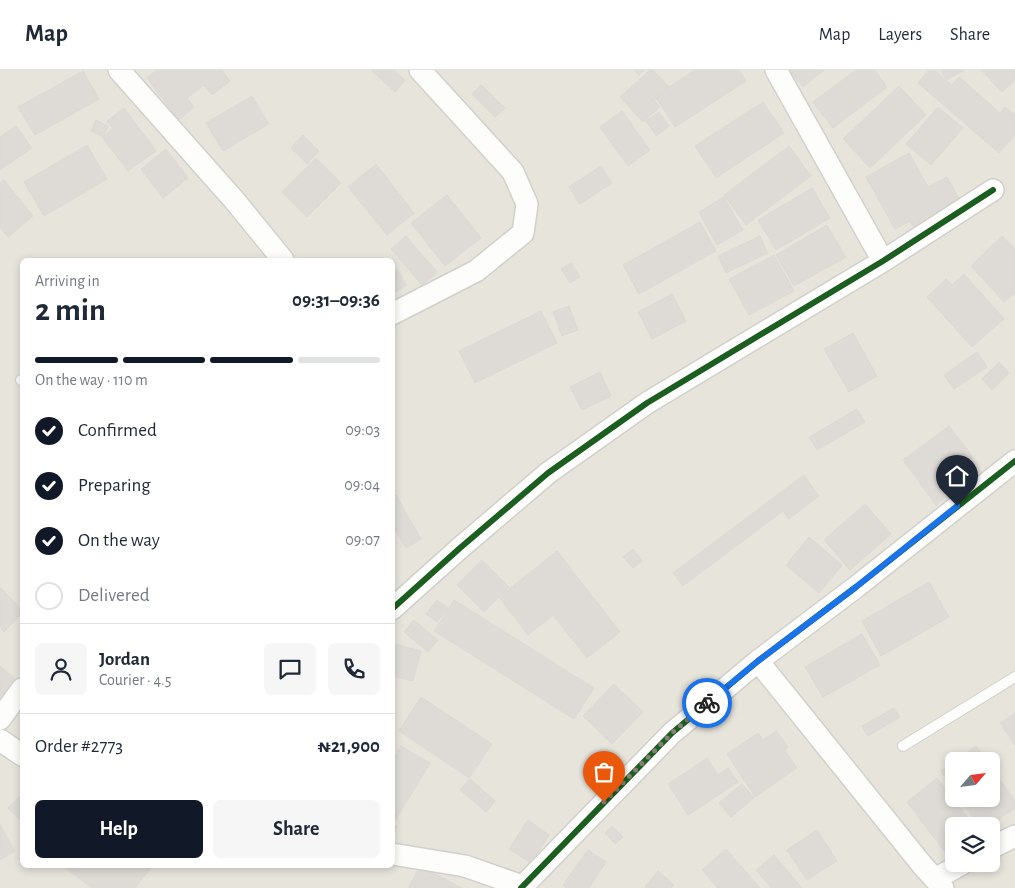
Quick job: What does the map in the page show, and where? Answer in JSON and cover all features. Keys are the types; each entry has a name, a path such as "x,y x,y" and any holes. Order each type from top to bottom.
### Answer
{"street":[{"path":"119,70 235,201 281,258"},
{"path":"395,312 476,270 523,233 527,204 513,172 420,70"},
{"path":"776,70 883,261"},
{"path":"395,606 548,473 646,402 883,261 993,190"},
{"path":"395,854 465,866 522,887 672,733 758,661 856,587 1015,461"},
{"path":"758,661 939,883 952,872"},
{"path":"0,719 20,691"},
{"path":"0,740 20,754"},
{"path":"1000,844 1015,836"}],"lane":[{"path":"903,746 1015,677"}],"shaded area":[{"path":"0,70 1015,70 1015,888 0,888"}],"building":[{"path":"157,70 222,70 230,81 212,95 204,85 187,98 194,107 179,120 147,78"},
{"path":"371,70 394,70 405,80 395,92"},
{"path":"634,70 645,70 639,75"},
{"path":"650,70 653,70 669,87 654,100 660,107 643,122 620,97"},
{"path":"695,70 739,70 746,81 675,127 655,96"},
{"path":"789,70 824,70 803,87"},
{"path":"856,70 875,70 887,87 833,128 813,102"},
{"path":"929,70 934,70 952,85 959,77 1000,113 1005,107 1015,115 1015,135 999,153 918,83"},
{"path":"941,70 965,70 946,80"},
{"path":"981,70 1015,70 1015,80 1002,92"},
{"path":"83,71 99,99 35,135 18,107"},
{"path":"481,85 505,108 495,117 472,94"},
{"path":"899,86 926,115 870,168 843,139"},
{"path":"252,96 269,124 223,151 206,123"},
{"path":"763,102 784,133 716,178 695,146"},
{"path":"938,107 963,128 931,165 906,144"},
{"path":"124,108 156,151 128,171 102,137 113,129 107,121"},
{"path":"622,111 650,150 628,166 600,127"},
{"path":"659,112 669,126 656,136 646,121"},
{"path":"96,120 108,126 103,137 91,131"},
{"path":"16,126 32,148 0,170 0,137"},
{"path":"303,135 319,151 307,164 291,148"},
{"path":"87,145 107,179 44,216 24,182"},
{"path":"789,146 811,176 746,225 724,195"},
{"path":"166,149 188,178 163,198 141,169"},
{"path":"909,153 928,187 947,177 961,202 914,228 910,221 895,229 866,177"},
{"path":"316,158 341,183 307,217 282,192"},
{"path":"376,164 414,213 387,235 348,187"},
{"path":"601,166 612,183 580,204 569,187"},
{"path":"4,180 33,216 8,237 0,227 0,183"},
{"path":"812,188 830,218 776,250 758,220"},
{"path":"447,195 481,238 445,266 411,223"},
{"path":"724,197 743,230 717,245 699,212"},
{"path":"700,222 716,251 639,294 623,265"},
{"path":"827,225 846,257 794,286 776,255"},
{"path":"406,236 437,272 422,285 391,249"},
{"path":"760,236 768,253 726,273 718,256"},
{"path":"1002,236 1015,249 1015,293 1004,302 971,266"},
{"path":"774,255 794,291 749,315 729,279"},
{"path":"571,263 580,277 570,283 561,269"},
{"path":"395,267 407,285 395,292"},
{"path":"964,274 1004,319 972,347 927,297 946,279 952,285"},
{"path":"672,294 686,321 652,339 638,312"},
{"path":"569,306 578,330 562,336 553,312"},
{"path":"541,311 557,343 475,383 459,351"},
{"path":"853,333 877,376 849,392 824,349"},
{"path":"977,352 987,367 954,389 944,375"},
{"path":"999,362 1009,373 992,390 982,379"},
{"path":"600,372 611,396 582,410 570,387"},
{"path":"857,409 865,422 817,450 809,437"},
{"path":"949,426 973,457 955,471 964,483 936,505 903,460"},
{"path":"804,475 819,496 789,519 783,511 683,586 673,573"},
{"path":"395,496 421,539 406,548 395,529"},
{"path":"865,504 891,534 850,570 824,540"},
{"path":"809,537 842,565 819,593 786,565"},
{"path":"633,549 642,561 633,568 623,557"},
{"path":"557,551 620,632 587,658 553,615 528,635 499,597"},
{"path":"482,560 509,587 484,612 457,585"},
{"path":"929,582 949,617 881,656 862,621"},
{"path":"0,587 20,608 20,615 4,632 0,627"},
{"path":"437,600 448,608 437,622 426,614"},
{"path":"454,600 594,688 574,719 434,631"},
{"path":"414,620 438,640 428,652 404,632"},
{"path":"862,634 880,665 823,697 805,667"},
{"path":"395,644 421,651 413,681 395,677"},
{"path":"0,666 16,680 0,697"},
{"path":"614,684 643,712 612,744 583,716"},
{"path":"421,697 492,744 469,778 399,731"},
{"path":"894,708 900,717 868,736 862,726"},
{"path":"1015,713 1015,745 1000,723"},
{"path":"777,731 788,748 785,750 797,768 755,797 727,754 758,733 763,740"},
{"path":"401,746 430,763 395,821 395,756"},
{"path":"976,746 980,752 968,752"},
{"path":"707,758 718,775 728,768 738,782 688,815 668,784"},
{"path":"945,768 945,777 941,771"},
{"path":"937,778 945,788 945,808 960,808 967,817 945,817 945,852 907,802"},
{"path":"470,779 495,801 486,812 460,790"},
{"path":"1000,780 1015,801 1015,808 1000,818 973,817 966,808 1000,808"},
{"path":"742,784 754,798 731,817 719,803"},
{"path":"20,796 20,820 8,808"},
{"path":"528,820 549,835 531,863 509,849"},
{"path":"0,825 15,851 0,860"},
{"path":"612,826 623,837 615,844 605,833"},
{"path":"817,830 837,861 807,880 787,850"},
{"path":"726,849 760,888 718,888 702,870"},
{"path":"588,850 606,862 589,888 567,888 563,885"},
{"path":"774,855 802,888 771,888 756,870"},
{"path":"420,866 462,888 408,888"},
{"path":"151,868 135,888 92,888 67,869"},
{"path":"658,871 674,885 671,888 645,887"}],"cycle path":[{"path":"395,606 548,473 647,403 883,261 993,190"},
{"path":"521,888 672,733 758,661 856,587 1015,461"}],"way so far":[{"path":"604,802 672,733 707,703"}],"route":[{"path":"707,703 957,506"}]}
